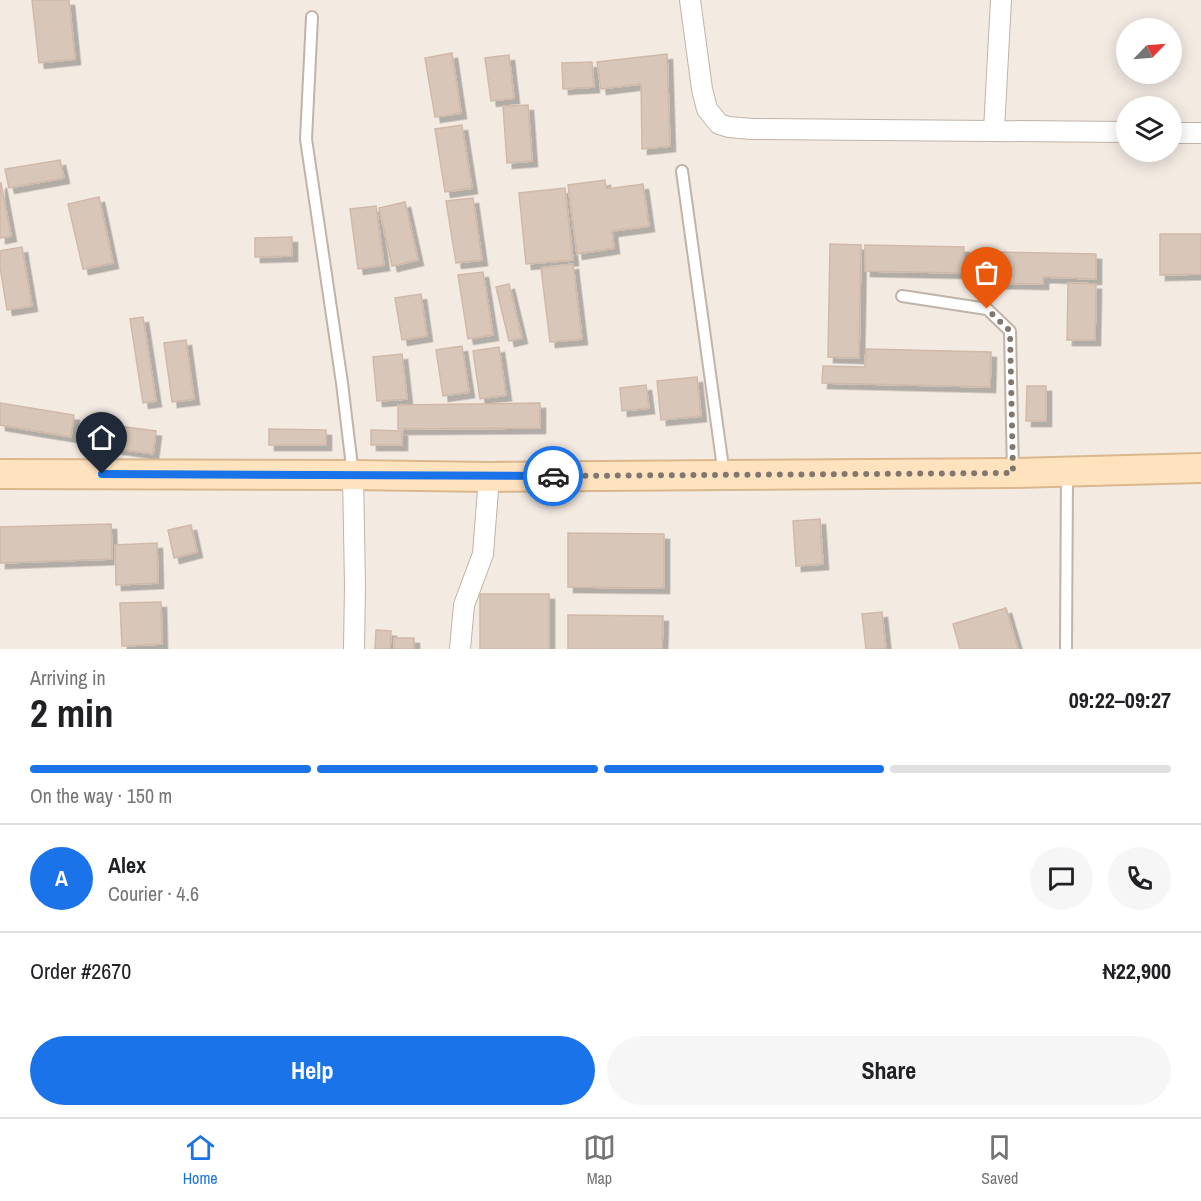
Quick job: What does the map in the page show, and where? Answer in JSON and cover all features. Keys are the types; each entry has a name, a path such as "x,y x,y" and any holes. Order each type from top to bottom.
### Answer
{"main road":[{"path":"0,474 724,476 1013,473 1201,468"}],"street":[{"path":"690,0 702,89 707,109 719,124 752,129 1116,132"},
{"path":"994,130 1000,0"},
{"path":"1182,133 1201,133"},
{"path":"353,475 354,649"},
{"path":"460,649 464,605 483,554 489,477"}],"lane":[{"path":"312,17 306,139 342,383 353,475"},
{"path":"682,171 724,476"},
{"path":"902,296 987,309 1010,331 1013,473"},
{"path":"1066,649 1067,472"}],"building":[{"path":"32,0 69,0 75,59 39,63"},
{"path":"452,53 461,113 435,117 425,58"},
{"path":"667,54 670,146 642,149 641,84 601,89 597,62"},
{"path":"509,55 514,98 491,101 485,58"},
{"path":"592,62 594,87 563,89 562,63"},
{"path":"528,105 532,161 507,163 503,106"},
{"path":"462,125 472,188 445,192 435,129"},
{"path":"60,160 64,178 9,188 5,169"},
{"path":"605,180 606,189 643,184 649,226 612,231 614,248 577,254 568,185"},
{"path":"0,184 11,236 0,238"},
{"path":"565,188 573,260 526,264 519,193"},
{"path":"99,197 113,263 83,269 68,204"},
{"path":"473,198 482,260 456,263 446,201"},
{"path":"405,202 418,260 392,266 379,208"},
{"path":"376,206 384,265 358,269 350,209"},
{"path":"1160,234 1201,234 1201,274 1160,275"},
{"path":"292,237 292,256 255,257 255,238"},
{"path":"830,244 861,245 859,358 828,357"},
{"path":"865,245 964,247 963,273 865,271"},
{"path":"22,247 32,306 7,310 0,267 0,251"},
{"path":"998,252 1096,254 1096,279 1043,277 1043,284 998,283"},
{"path":"573,264 582,339 550,342 541,268"},
{"path":"483,272 493,335 468,339 458,275"},
{"path":"1068,283 1096,284 1095,340 1067,340"},
{"path":"509,284 522,338 509,341 496,287"},
{"path":"421,294 427,336 402,340 395,298"},
{"path":"143,317 156,401 143,403 130,319"},
{"path":"186,340 194,399 172,402 164,343"},
{"path":"462,346 469,392 443,396 436,350"},
{"path":"499,347 506,395 480,399 473,351"},
{"path":"866,349 991,352 990,387 822,383 823,366 865,367"},
{"path":"402,354 407,399 377,401 373,357"},
{"path":"697,377 701,416 661,420 657,381"},
{"path":"646,385 649,408 622,411 620,388"},
{"path":"1027,386 1046,386 1046,421 1026,421"},
{"path":"0,403 74,415 71,437 0,425"},
{"path":"540,403 540,428 398,429 398,405"},
{"path":"88,422 156,431 153,454 85,444"},
{"path":"269,429 326,430 326,445 269,445"},
{"path":"371,430 402,431 402,445 371,445"},
{"path":"820,519 823,564 796,566 793,521"},
{"path":"111,524 112,559 0,563 0,527"},
{"path":"191,525 197,552 174,558 168,530"},
{"path":"568,533 664,534 664,588 568,587"},
{"path":"157,543 158,583 116,585 115,545"},
{"path":"480,594 549,594 549,649 480,649"},
{"path":"161,602 162,644 122,646 120,603"},
{"path":"1006,608 1018,649 960,649 953,624"},
{"path":"882,612 886,649 866,649 862,614"},
{"path":"568,615 663,616 662,649 568,649"},
{"path":"376,630 391,631 390,649 375,649"},
{"path":"394,638 414,638 414,649 394,649"}],"way so far":[{"path":"553,476 1013,473 1010,331 987,309"}],"route":[{"path":"102,474 553,476"}]}
